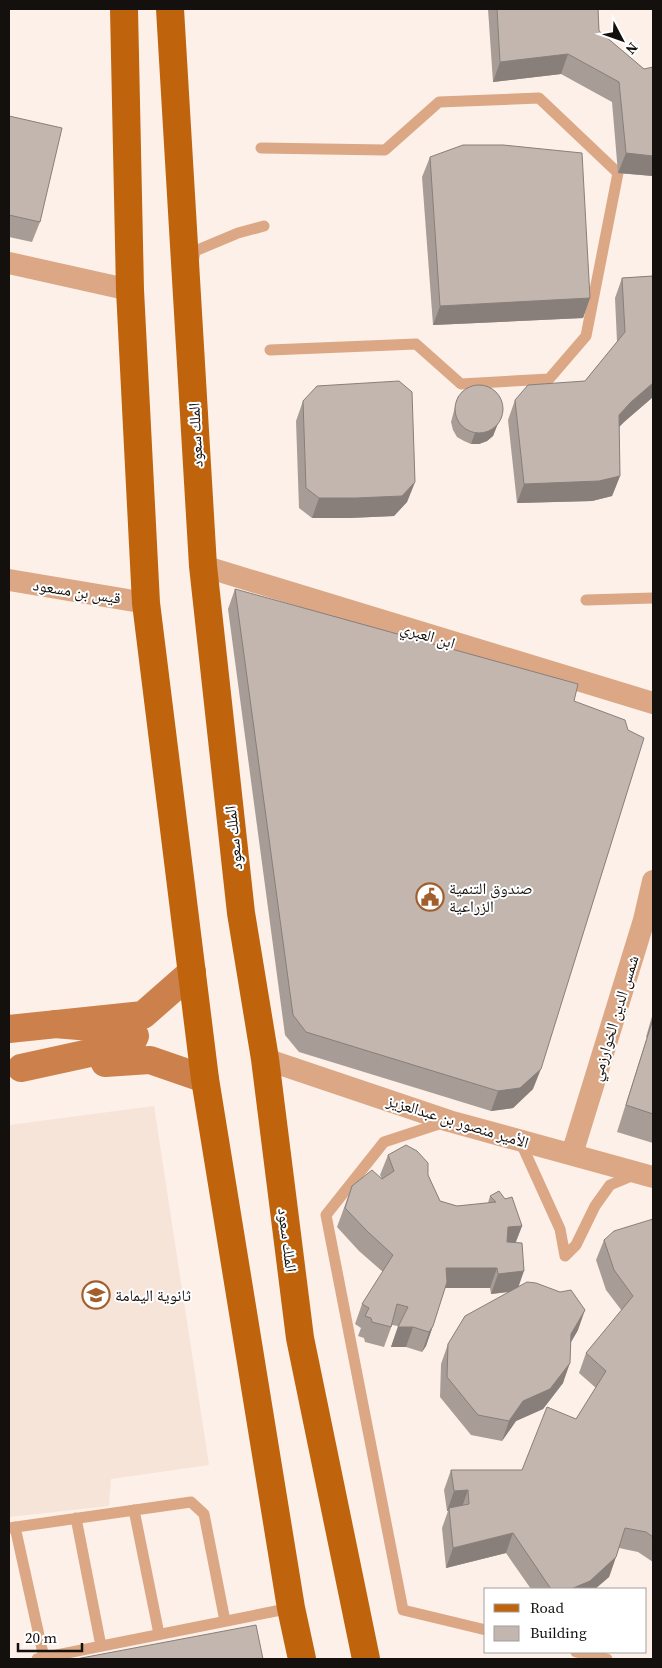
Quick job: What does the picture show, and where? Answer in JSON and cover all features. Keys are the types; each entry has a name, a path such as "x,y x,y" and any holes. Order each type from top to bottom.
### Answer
{"main road":[{"path":"124,9 130,290 146,603 204,1079 291,1608 302,1659"},
{"name":"الملك سعود","path":"170,9 203,566 241,913 265,1059 300,1338 366,1659"}],"street":[{"path":"172,42 176,9"},
{"path":"9,263 130,290"},
{"name":"ابن العبري","path":"203,566 653,703"},
{"name":"قيس بن مسعود","path":"9,580 146,603"},
{"name":"شمس الدين الخوارزمي","path":"572,1154 648,922 653,881"},
{"path":"9,1029 143,1015 192,972"},
{"path":"15,1069 132,1044 135,1036 129,1030 54,1024"},
{"name":"الأمير منصور بن عبدالعزيز","path":"265,1059 449,1120 645,1175"},
{"path":"15,1069 150,1060 204,1079"}],"lane":[{"path":"260,148 385,150 439,102 539,98 618,173 586,336 548,379 461,384 416,344 270,350"},
{"path":"186,288 196,251 238,233 264,226"},
{"path":"586,600 653,598"},
{"path":"449,1120 384,1142 326,1215 403,1610 484,1630"},
{"path":"519,1140 560,1229 565,1256 576,1245 595,1206 610,1185 645,1175"},
{"path":"225,1620 204,1514 191,1502 12,1528 40,1659 291,1608"},
{"path":"134,1510 158,1634"},
{"path":"76,1518 101,1646"},
{"path":"580,1653 607,1659"}],"shaded area":[{"name":"ثانوية اليمامة","path":"154,1106 209,1465 111,1479 109,1506 9,1517 9,1125"}],"building":[{"path":"497,9 598,9 599,31 644,69 653,67 653,156 626,153 619,82 568,54 500,62"},
{"path":"9,116 62,128 40,222 9,215"},
{"path":"463,145 503,145 582,153 590,298 440,306 430,157"},
{"path":"653,276 653,383 619,415 620,476 599,481 524,484 515,400 528,385 585,381 625,332 622,278"},
{"path":"399,381 412,392 415,482 402,496 319,498 306,488 303,401 317,386"},
{"path":"479,385 488,387 496,392 501,400 503,409 501,418 496,426 488,431 479,433 470,431 462,426 457,418 455,409 457,400 462,392 470,387"},
{"name":"صندوق التنمية الزراعية","path":"235,589 578,684 574,701 625,720 628,730 644,738 541,1069 520,1088 498,1091 306,1032 293,1015"},
{"path":"653,1019 653,1114 626,1105"},
{"path":"406,1145 417,1151 428,1163 428,1175 440,1201 457,1206 496,1202 490,1196 499,1191 505,1199 512,1197 522,1226 508,1227 507,1242 522,1243 524,1271 498,1274 497,1268 446,1268 447,1282 433,1326 429,1332 413,1327 398,1327 408,1307 397,1304 391,1327 372,1322 371,1318 365,1316 369,1308 362,1304 393,1255 345,1208 352,1186 372,1170 382,1179 394,1171 388,1155"},
{"path":"653,1219 653,1537 646,1532 625,1528 616,1557 590,1581 573,1588 550,1588 513,1533 453,1548 449,1508 469,1504 468,1490 454,1491 451,1470 522,1470 547,1407 576,1419 606,1371 586,1353 633,1296 614,1270 604,1240 614,1231"},
{"path":"527,1282 536,1283 560,1292 571,1290 585,1310 571,1334 570,1363 550,1389 523,1401 509,1421 478,1415 447,1377 448,1344 465,1316"},
{"path":"256,1625 263,1659 76,1659"}],"place":[{"name":"صندوق التنمية الزراعية","path":"430,897"},
{"name":"ثانوية اليمامة","path":"96,1295"}]}
